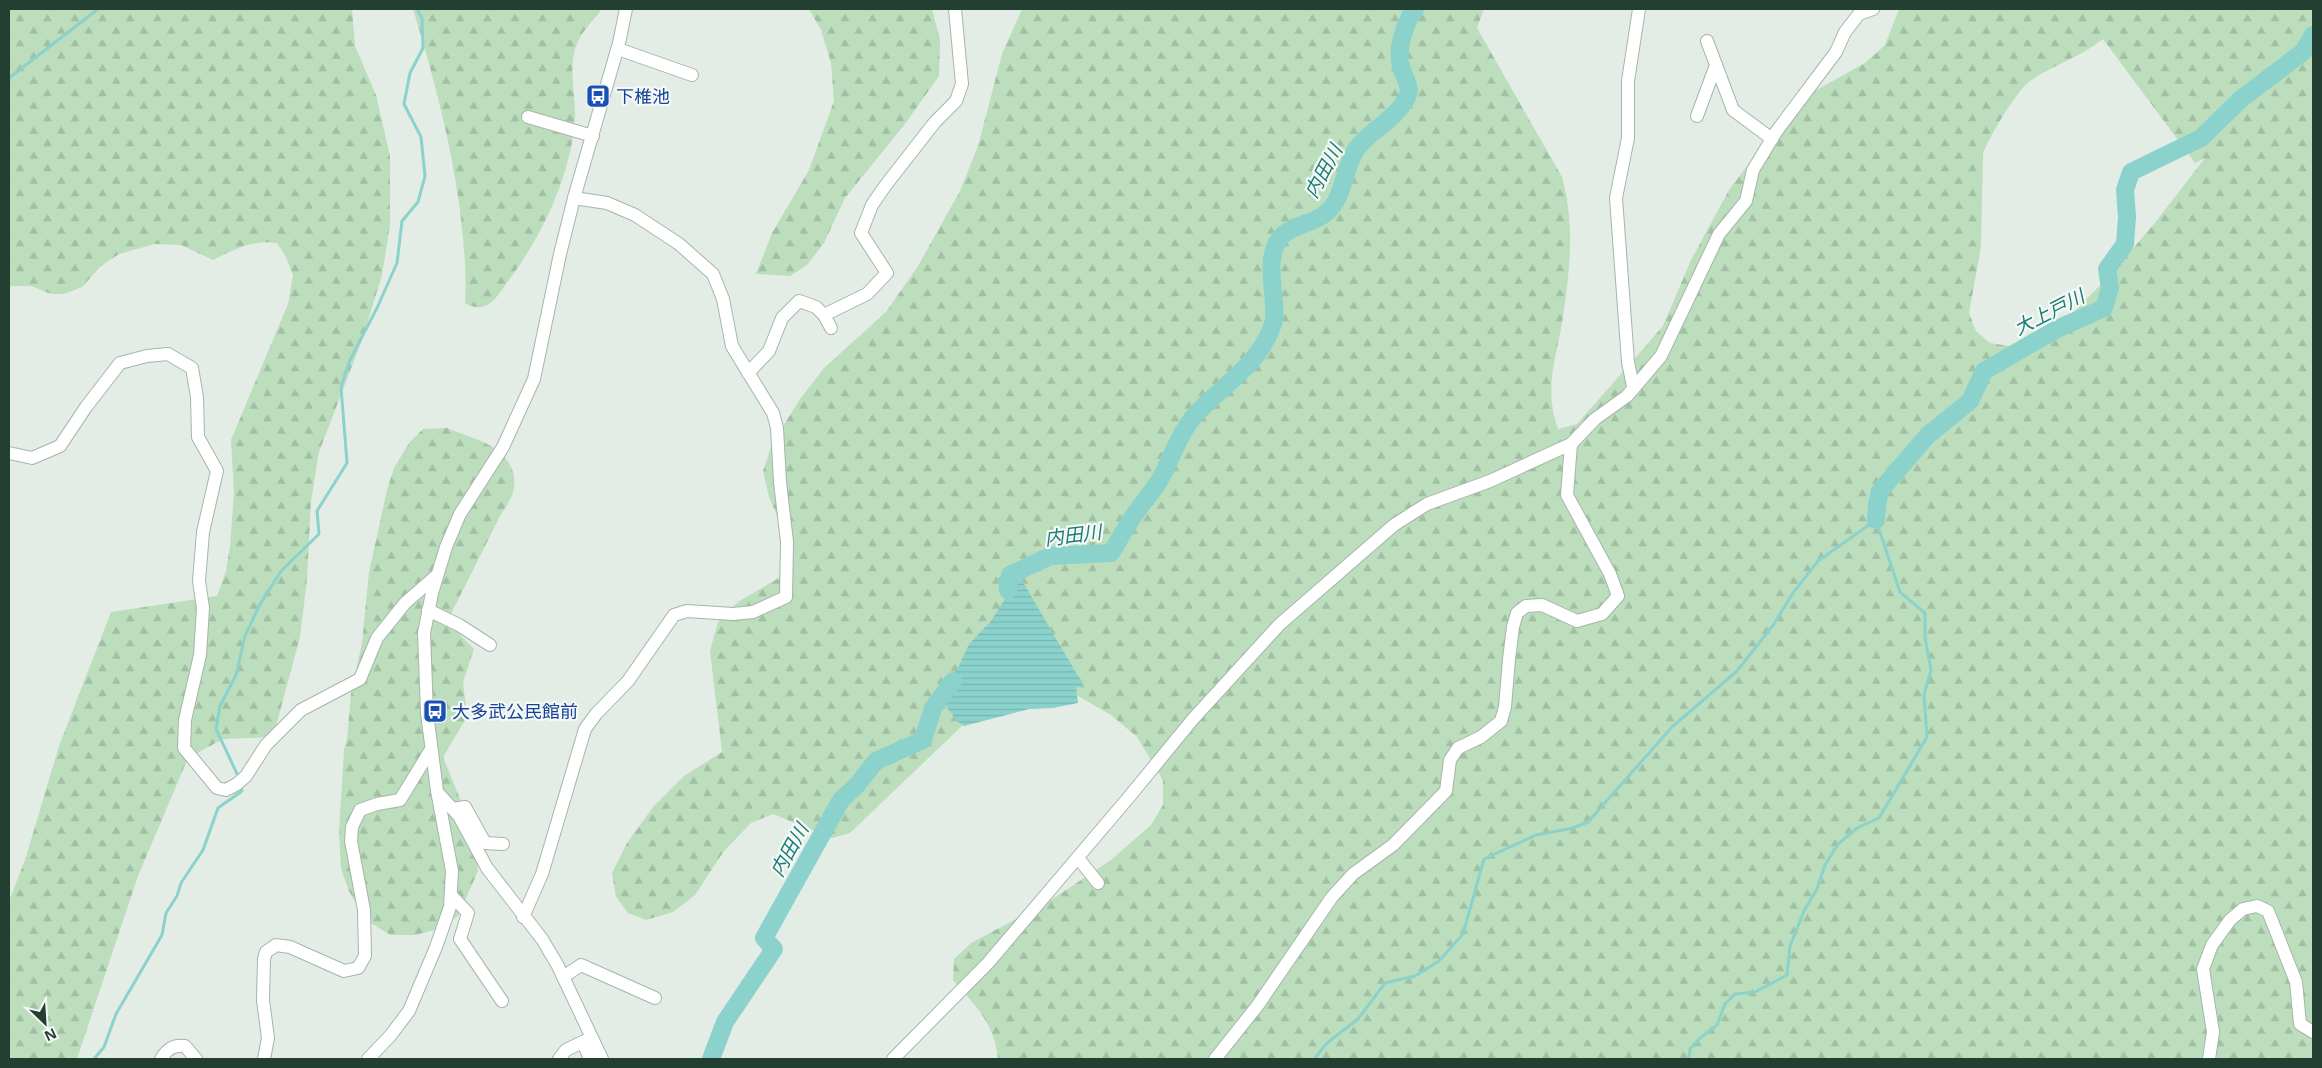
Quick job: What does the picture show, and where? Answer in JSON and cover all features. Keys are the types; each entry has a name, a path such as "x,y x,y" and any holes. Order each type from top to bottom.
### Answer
{"street":[{"path":"368,1059 390,1036 409,1011 436,947 450,907 452,871 430,751 425,682 424,632 436,575 460,514 503,447 534,379 560,254 574,198 618,48 626,9"},
{"path":"824,316 867,294 887,273 862,233 872,205 885,186 935,122 956,101 962,84 955,9"},
{"path":"1633,386 1628,362 1616,198 1628,138 1628,81 1639,9"},
{"path":"893,1059 988,963 1223,685 1280,624 1394,525 1428,504 1490,481 1571,444 1595,419 1627,396 1633,386 1661,356 1674,334 1719,234 1746,201 1753,170 1772,139 1836,52 1845,32 1859,14 1873,9"},
{"path":"1708,40 1733,110 1772,139"},
{"path":"618,48 692,75"},
{"path":"1697,116 1716,65"},
{"path":"528,117 593,136"},
{"path":"523,917 542,874 586,729 596,714 628,681 674,615 687,611 733,614 753,612 786,597 788,542 780,482 778,428 773,413 732,346 723,299 713,274 679,244 635,215 607,203 574,198"},
{"path":"748,373 769,351 782,318 799,301 816,307 831,328"},
{"path":"9,453 32,458 60,446 86,407 120,363 147,356 168,354 192,368 198,437 217,471 202,532 199,581 203,608 200,655 185,720 184,748 217,788 226,790 241,780 266,746 301,710 360,680 377,638 405,603 436,575"},
{"path":"1215,1059 1258,1005 1332,897 1352,874 1393,845 1446,791 1450,760 1458,748 1481,737 1501,721 1505,707 1510,651 1517,613 1526,606 1542,606 1577,621 1602,614 1618,596 1610,574 1567,494 1571,444"},
{"path":"428,610 459,625 490,645"},
{"path":"264,1059 268,1038 263,1000 264,959 266,952 276,945 290,947 344,971 358,968 365,956 364,910 351,841 352,827 360,810 400,800 430,751"},
{"path":"437,791 459,816 487,868 523,917 542,939 563,977 587,1040 590,1059"},
{"path":"453,809 465,807 485,843 503,844"},
{"path":"1078,858 1098,883"},
{"path":"451,895 468,913 460,939 502,1001"},
{"path":"2209,1059 2213,1032 2203,969 2212,945 2230,920 2243,909 2256,906 2268,911 2296,982 2300,1024 2313,1032"},
{"path":"563,977 581,966 655,998"},
{"path":"559,1059 566,1050 587,1040"},
{"path":"587,1040 602,1059"},
{"path":"161,1059 175,1045 184,1046 196,1059"}],"green space":[{"path":"9,9 352,9 355,46 376,95 390,156 390,225 382,275 362,340 319,452 311,501 307,580 300,637 273,737 223,739 188,758 138,876 77,1059 9,1059 9,901 25,860 59,746 111,612 217,596 226,571 230,546 234,493 231,440 288,304 293,275 286,257 277,243 252,244 213,260 181,245 155,244 119,254 101,266 82,287 64,294 51,294 31,286 9,286"},
{"path":"413,9 602,9 581,36 574,54 572,72 575,118 572,140 561,184 531,247 498,295 489,304 484,306 478,307 465,303 464,253 455,178 440,105"},
{"path":"809,9 932,9 940,40 939,76 905,124 845,198 824,243 807,265 790,276 756,274 772,233 809,170 834,101 831,63 821,30"},
{"path":"1022,9 1484,9 1477,28 1562,177 1569,212 1570,247 1568,281 1551,385 1554,414 1558,429 1577,424 1663,326 1691,260 1729,190 1784,117 1804,97 1865,63 1885,45 1899,9 2313,9 2313,1059 998,1059 993,1035 983,1016 953,980 954,959 971,943 1048,902 1111,860 1151,825 1163,805 1163,780 1137,737 1111,715 1078,696 1051,688 963,725 850,833 832,838 773,814 751,823 724,851 695,895 673,912 646,920 628,913 616,897 612,873 627,843 653,807 684,776 722,752 710,651 718,622 738,602 777,579 790,567 784,532 769,497 763,471 772,444 800,399 824,368 886,312 918,266 960,191 978,146 1002,54","holes":["2103,39 2195,163 2205,158 2154,224 2113,272 2067,319 2040,337 2009,346 1990,343 1976,331 1969,313 1981,247 1983,154 2003,116 2029,82"]},
{"path":"447,428 497,450 510,465 514,481 511,498 501,514 447,622 474,649 463,682 467,717 443,757 476,838 478,871 458,916 441,928 416,935 390,935 365,919 349,891 341,869 339,831 344,750 347,739 351,694 362,643 369,572 387,490 394,468 409,443 423,429"}],"water":[{"path":"1013,565 1085,688 1076,687 1078,703 1053,708 1029,709 964,726 958,722 938,696 959,666 969,644 991,621 1005,599 997,580"}],"waterway":[{"path":"9,78 98,9"},
{"path":"239,778 216,729 220,706 236,675 245,636 259,606 281,571 319,534 317,511 347,463 341,387 349,362 377,308 397,263 402,221 418,202 425,176 421,137 404,104 410,73 423,48 422,18 417,9"},
{"name":"内田川","path":"1008,590 1010,575 1050,556 1111,553 1133,516 1159,481 1191,420 1246,367 1262,347 1271,330 1274,319 1271,267 1275,247 1280,238 1290,230 1321,217 1332,207 1358,147 1393,116 1408,96 1408,84 1401,66 1400,52 1405,29 1415,9"},
{"name":"大上戸川","path":"1876,520 1880,491 1927,436 1970,401 1984,371 2057,329 2104,308 2110,288 2107,269 2125,244 2127,217 2125,190 2131,172 2201,138 2241,99 2303,52 2313,35"},
{"path":"1314,1059 1327,1043 1358,1019 1385,983 1415,976 1439,961 1463,934 1484,859 1536,835 1573,828 1588,822 1672,727 1737,671 1774,624 1793,593 1818,561 1876,520 1900,592 1925,613 1925,638 1931,670 1924,695 1927,737 1879,818 1857,828 1838,844 1825,865 1817,889 1804,911 1790,946 1787,975 1755,992 1735,994 1725,1004 1717,1025 1690,1049 1689,1059"},
{"name":"内田川","path":"711,1059 725,1022 774,949 764,938 841,800 857,785 876,761 923,740 933,708 953,681"},
{"path":"94,1059 104,1047 116,1014 162,935 166,913 177,896 181,883 203,850 218,808 242,791 241,786"}],"place":[{"name":"下椎池","path":"598,96"},
{"name":"大多武公民館前","path":"435,711"}]}
